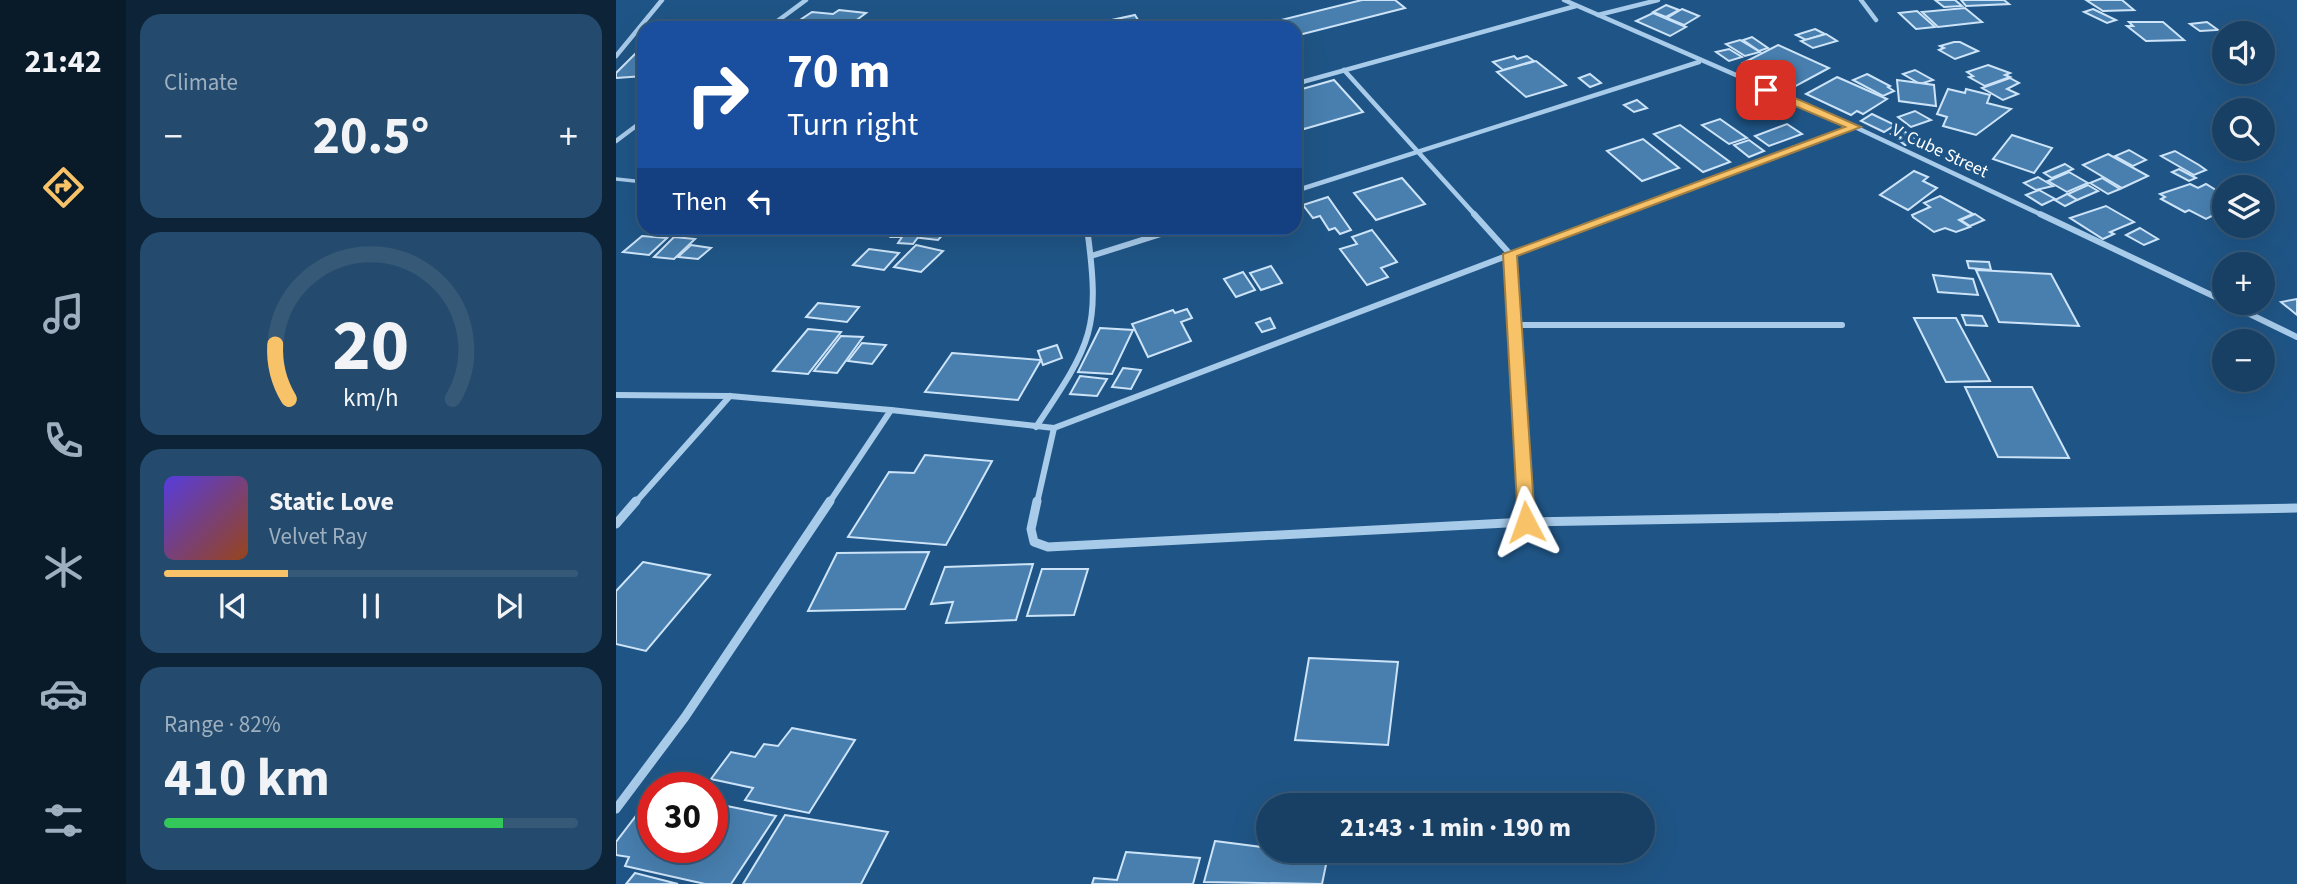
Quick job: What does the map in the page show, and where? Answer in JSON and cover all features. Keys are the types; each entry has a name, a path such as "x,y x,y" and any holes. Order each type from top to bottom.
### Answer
{"street":[{"path":"645,21 662,0"},
{"path":"778,21 806,0"},
{"name":"V. Cube Street","path":"1564,0 1855,127 2212,295"},
{"path":"1598,15 1658,0"},
{"path":"1861,0 1876,20"},
{"path":"1302,82 1577,5"},
{"path":"616,56 637,30"},
{"path":"1302,189 1700,61"},
{"path":"1344,70 1510,254 1526,522"},
{"path":"616,141 637,125"},
{"path":"616,395 730,396 1054,428 1510,254 1855,127"},
{"path":"1036,427 1081,357 1093,321 1088,235"},
{"path":"1091,256 1158,235"},
{"name":"V. Cube Street","path":"2252,315 2297,337"},
{"path":"1514,325 1842,325"},
{"path":"616,524 730,396"},
{"path":"616,809 685,717 891,410"},
{"path":"1054,428 1031,530 1034,542 1048,547 1526,522 2297,508"}],"lane":[{"path":"616,179 637,181"}],"building":[{"path":"1362,0 1395,0 1405,8 1302,34 1302,21 1277,21"},
{"path":"1935,0 1955,0 1962,6 1944,7"},
{"path":"1961,0 2004,0 2009,4 1966,6"},
{"path":"2086,0 2122,0 2134,10 2103,11"},
{"path":"1666,5 1679,10 1666,17 1653,12"},
{"path":"1965,8 1982,22 1938,27 1922,12"},
{"path":"1682,9 1699,16 1684,25 1667,18"},
{"path":"2093,9 2116,20 2107,23 2084,12"},
{"path":"839,10 866,13 855,21 798,21 812,12 833,14"},
{"path":"1917,11 1935,27 1916,29 1899,13"},
{"path":"1653,13 1686,27 1670,36 1636,21"},
{"path":"1135,15 1139,21 1107,21"},
{"path":"2129,22 2163,22 2184,40 2146,41 2127,26 2133,26"},
{"path":"2207,22 2212,26 2212,30 2200,31 2190,24"},
{"path":"1815,29 1825,34 1806,40 1796,35"},
{"path":"1826,34 1837,41 1813,48 1801,41"},
{"path":"1752,37 1768,48 1759,51 1743,40"},
{"path":"1740,40 1760,52 1745,56 1726,44"},
{"path":"1960,42 1978,51 1955,59 1939,50 1944,48 1940,46"},
{"path":"1778,45 1829,68 1794,87 1743,63"},
{"path":"1729,49 1742,57 1729,61 1716,52"},
{"path":"637,53 637,76 616,78 616,73"},
{"path":"1514,56 1517,59 1527,56 1534,61 1503,70 1493,62"},
{"path":"1536,61 1566,85 1526,97 1497,72"},
{"path":"1988,65 2010,73 2005,75 2010,77 1985,86 1969,77 1973,76 1967,72"},
{"path":"1915,70 1933,80 1920,84 1903,74"},
{"path":"1590,74 1601,83 1590,87 1579,78"},
{"path":"1867,74 1894,91 1883,96 1853,80"},
{"path":"1837,77 1887,99 1863,114 1857,111 1851,115 1806,94"},
{"path":"2010,78 2019,83 2007,89 2018,94 2003,100 1982,88"},
{"path":"1334,80 1363,112 1304,129 1302,89"},
{"path":"1897,80 1934,85 1936,106 1899,101"},
{"path":"1948,89 1965,93 1966,89 1990,95 1987,103 2011,109 1976,135 1943,126 1947,117 1937,114"},
{"path":"1637,100 1647,108 1634,112 1624,105"},
{"path":"1915,111 1931,120 1911,127 1898,117"},
{"path":"1872,114 1895,125 1884,132 1861,121"},
{"path":"1720,119 1747,138 1729,144 1702,125"},
{"path":"1787,124 1802,134 1769,146 1755,136"},
{"path":"1680,125 1730,162 1703,172 1654,134"},
{"path":"1902,130 1918,140 1905,145 1891,134"},
{"path":"2012,135 2052,148 2034,173 1993,159"},
{"path":"1643,139 1679,168 1642,181 1607,151"},
{"path":"1749,140 1764,151 1749,157 1734,145"},
{"path":"2129,150 2146,160 2133,166 2115,156"},
{"path":"2175,151 2206,170 2194,175 2161,156"},
{"path":"2108,154 2148,176 2122,188 2083,165"},
{"path":"2065,164 2073,169 2052,178 2044,173"},
{"path":"2179,169 2196,178 2189,181 2172,172"},
{"path":"1914,171 1928,177 1923,181 1937,188 1908,210 1880,195"},
{"path":"2069,172 2088,183 2067,192 2048,181"},
{"path":"2038,177 2053,186 2036,190 2024,183"},
{"path":"1402,178 1425,204 1376,220 1354,193"},
{"path":"2102,178 2120,189 2108,194 2090,183"},
{"path":"2190,184 2198,188 2206,184 2212,188 2212,216 2206,219 2189,210 2185,212 2161,199 2165,197 2160,194"},
{"path":"2088,185 2098,191 2077,200 2068,194"},
{"path":"2039,190 2055,199 2042,205 2026,195"},
{"path":"2067,194 2077,200 2065,206 2055,200"},
{"path":"1940,196 1973,214 1959,220 1970,227 1956,232 1945,228 1934,232 1913,217 1912,215 1930,207 1924,203"},
{"path":"1328,197 1351,230 1340,234 1335,228 1329,230 1320,216 1313,218 1303,205"},
{"path":"2106,206 2134,222 2110,232 2114,234 2103,239 2070,218"},
{"path":"1975,214 1984,220 1970,226 1961,220"},
{"path":"2140,228 2158,239 2144,245 2126,235"},
{"path":"1372,230 1397,262 1381,268 1388,277 1367,285 1340,249 1357,244 1352,237"},
{"path":"920,235 913,244 898,243 902,237 891,237"},
{"path":"923,235 943,235 938,240 920,238"},
{"path":"642,236 667,238 649,255 623,252"},
{"path":"674,237 695,239 674,259 654,257"},
{"path":"691,245 711,248 698,259 678,257"},
{"path":"916,245 943,251 921,272 894,267"},
{"path":"869,249 899,253 884,270 853,265"},
{"path":"1967,261 1989,262 1991,270 1969,268"},
{"path":"1271,266 1282,283 1261,290 1250,273"},
{"path":"1976,270 2051,274 2079,326 1999,322"},
{"path":"1243,272 1255,290 1236,297 1224,279"},
{"path":"1933,275 1973,279 1978,295 1938,292"},
{"path":"2297,299 2297,315 2281,302"},
{"path":"818,303 859,307 847,322 806,317"},
{"path":"1187,309 1192,318 1181,322 1191,341 1148,357 1132,324 1173,310 1175,313"},
{"path":"1962,315 1982,316 1987,326 1966,325"},
{"path":"1270,318 1275,328 1262,332 1256,323"},
{"path":"1914,318 1956,318 1990,381 1946,382"},
{"path":"1100,328 1133,330 1112,374 1078,372"},
{"path":"808,329 841,332 808,374 773,371"},
{"path":"841,336 863,337 837,373 814,371"},
{"path":"862,343 886,345 872,364 848,361"},
{"path":"1057,345 1062,358 1043,365 1038,351"},
{"path":"952,353 1041,360 1018,400 925,392"},
{"path":"1123,368 1141,370 1131,389 1112,387"},
{"path":"1080,376 1107,379 1097,396 1070,394"},
{"path":"1965,387 2032,387 2069,458 1998,457"},
{"path":"925,455 992,461 946,545 848,537 889,472 914,473"},
{"path":"929,552 905,609 808,611 837,553"},
{"path":"643,562 710,575 646,651 616,644 616,591"},
{"path":"1033,564 1016,620 946,623 953,602 931,604 945,567"},
{"path":"1042,569 1088,569 1074,615 1027,616"},
{"path":"1309,658 1398,662 1388,745 1295,740"},
{"path":"792,728 855,740 809,813 745,800 753,788 728,783 728,772 716,772 731,752 755,757 764,744 778,746"},
{"path":"728,806 776,816 731,884 705,884 625,866 629,857 616,855 616,842 637,815 637,863 728,863"},
{"path":"785,815 888,832 861,884 743,884"},
{"path":"1215,841 1256,846 1256,863 1326,863 1322,884 1204,882"},
{"path":"1126,852 1200,858 1193,884 1092,884 1094,878 1117,880"},
{"path":"635,873 678,884 626,884"}],"route":[{"path":"1526,522 1510,254 1855,127 1766,90"}]}
